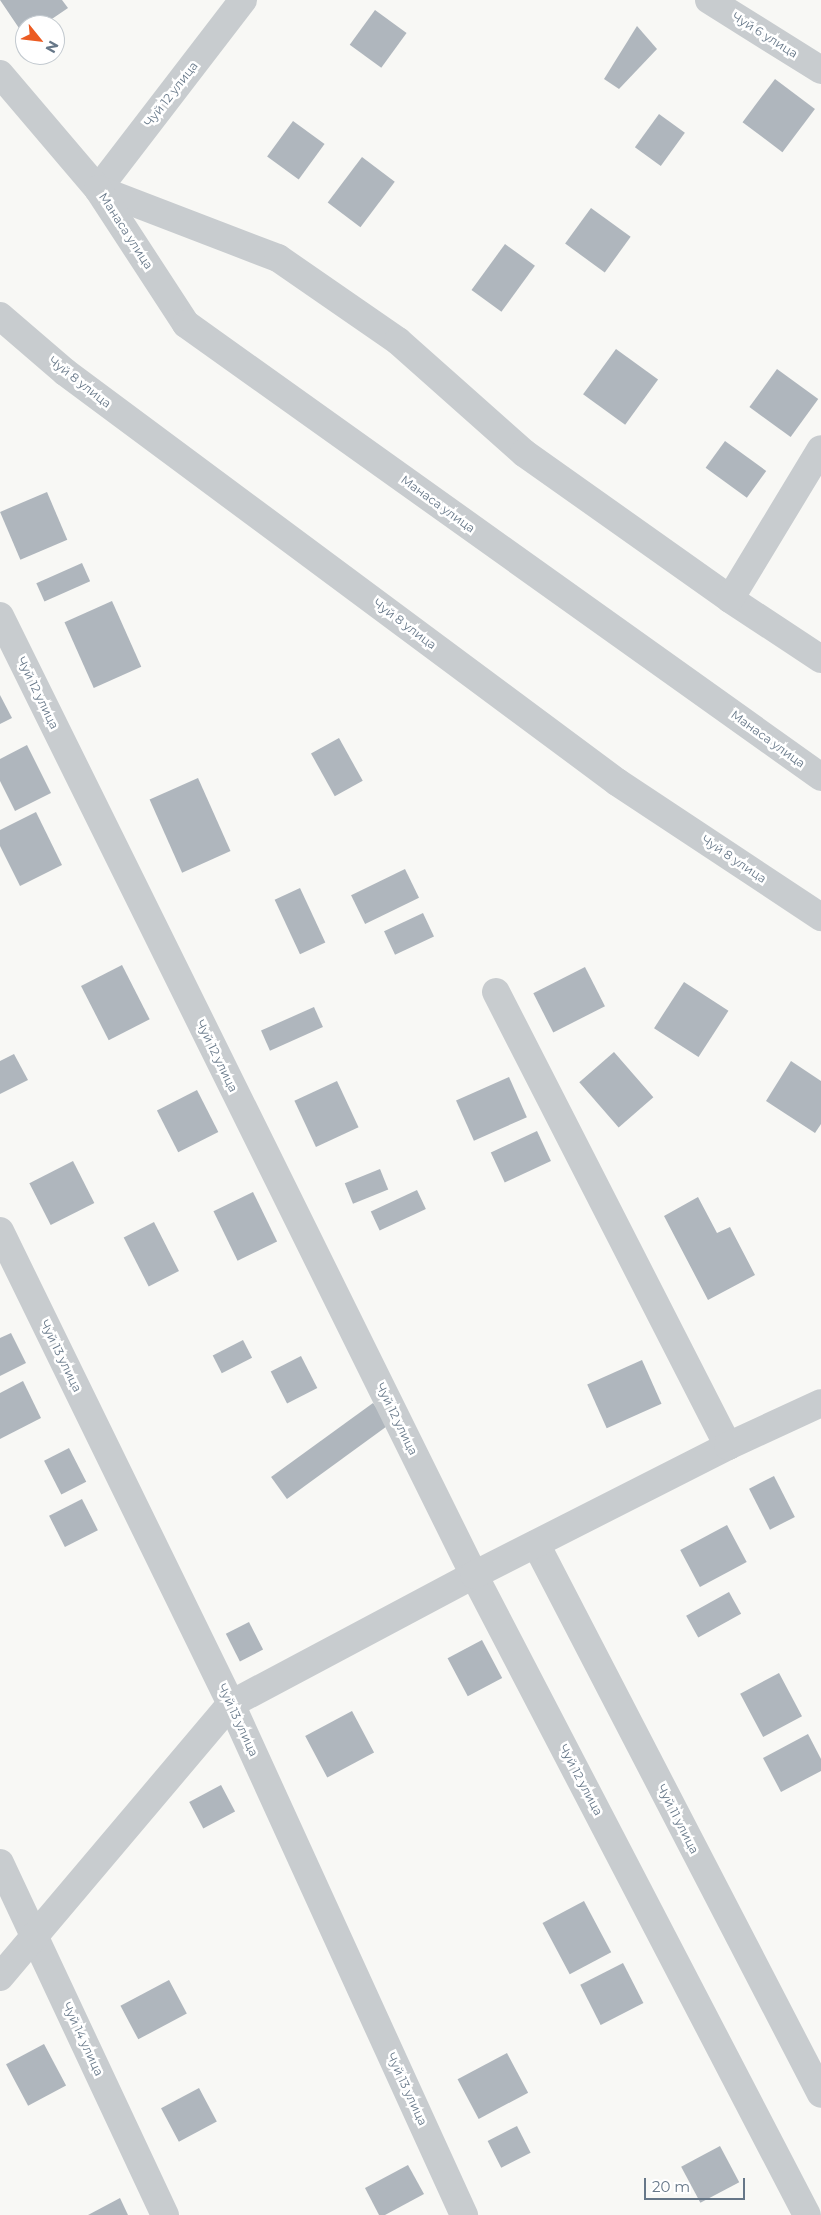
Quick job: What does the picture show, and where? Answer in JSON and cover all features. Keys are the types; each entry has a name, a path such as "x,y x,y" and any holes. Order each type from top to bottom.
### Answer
{"street":[{"name":"Чуй 12 улица","path":"98,189 243,0"},
{"name":"Чуй 6 улица","path":"709,0 821,70"},
{"name":"Манаса улица","path":"0,74 98,189 186,324 821,777"},
{"name":"Манаса улица","path":"98,189 278,258 398,341 524,453 730,599 821,659"},
{"name":"Чуй 8 улица","path":"0,316 65,372 618,782 821,917"},
{"path":"730,599 821,449"},
{"name":"Чуй 12 улица","path":"0,616 474,1575 808,2215"},
{"path":"496,992 728,1446"},
{"name":"Чуй 13 улица","path":"0,1231 232,1704 464,2215"},
{"path":"0,1977 34,1934 232,1704 474,1575 728,1446 821,1403"},
{"name":"Чуй 11 улица","path":"536,1544 821,2094"},
{"name":"Чуй 14 улица","path":"0,1863 165,2215"}],"building":[{"path":"0,0 62,0 68,8 58,15 15,15 15,22"},
{"path":"375,10 407,33 381,68 350,45"},
{"path":"637,26 657,49 619,89 604,79"},
{"path":"775,79 815,109 782,152 743,122"},
{"path":"659,114 685,133 661,166 635,147"},
{"path":"293,121 325,144 299,180 267,157"},
{"path":"362,157 395,182 360,227 328,203"},
{"path":"591,208 631,237 605,272 565,244"},
{"path":"505,244 535,266 501,312 471,290"},
{"path":"616,349 658,380 625,425 583,394"},
{"path":"777,369 818,399 791,437 749,407"},
{"path":"725,441 766,471 747,498 706,468"},
{"path":"47,492 67,540 20,560 0,512"},
{"path":"82,563 90,581 44,602 36,583"},
{"path":"112,601 141,667 94,688 64,622"},
{"path":"0,695 12,718 0,724"},
{"path":"339,738 363,781 335,796 311,754"},
{"path":"27,745 51,793 15,811 0,781 0,759"},
{"path":"198,778 231,851 182,873 150,800"},
{"path":"36,812 62,865 20,886 0,846 0,830"},
{"path":"405,869 419,898 365,924 351,895"},
{"path":"300,888 325,942 300,954 275,900"},
{"path":"423,913 434,937 395,955 384,931"},
{"path":"122,965 150,1019 109,1040 81,986"},
{"path":"585,967 605,1006 553,1033 533,993"},
{"path":"684,982 728,1011 698,1057 654,1028"},
{"path":"314,1007 323,1027 270,1051 261,1031"},
{"path":"614,1052 653,1097 619,1127 579,1082"},
{"path":"14,1054 28,1080 0,1094 0,1061"},
{"path":"791,1061 821,1081 821,1124 815,1133 766,1101"},
{"path":"509,1077 527,1117 474,1141 456,1101"},
{"path":"337,1081 359,1127 316,1147 294,1101"},
{"path":"197,1090 218,1132 178,1152 157,1110"},
{"path":"537,1131 551,1161 505,1182 491,1153"},
{"path":"73,1161 94,1203 51,1225 29,1183"},
{"path":"380,1169 388,1189 353,1204 345,1183"},
{"path":"417,1190 426,1209 380,1231 371,1212"},
{"path":"253,1192 277,1241 238,1261 213,1211"},
{"path":"698,1197 717,1233 730,1227 755,1275 708,1300 664,1216"},
{"path":"154,1222 179,1271 149,1286 124,1237"},
{"path":"11,1333 26,1363 0,1376 0,1338"},
{"path":"243,1340 252,1358 222,1373 213,1355"},
{"path":"301,1356 317,1388 287,1404 271,1371"},
{"path":"642,1360 662,1404 607,1428 587,1384"},
{"path":"23,1381 41,1418 0,1439 0,1393"},
{"path":"373,1403 389,1425 287,1499 271,1477"},
{"path":"69,1448 86,1482 61,1495 44,1461"},
{"path":"774,1476 795,1517 770,1530 749,1489"},
{"path":"82,1499 98,1530 65,1547 49,1516"},
{"path":"727,1525 747,1562 700,1587 680,1550"},
{"path":"729,1592 741,1614 698,1638 686,1616"},
{"path":"249,1622 263,1650 240,1661 226,1634"},
{"path":"482,1640 502,1678 468,1696 448,1658"},
{"path":"779,1673 802,1716 763,1737 740,1694"},
{"path":"352,1711 374,1752 327,1777 305,1736"},
{"path":"808,1734 821,1759 821,1771 781,1792 763,1758"},
{"path":"221,1785 235,1811 203,1828 189,1802"},
{"path":"584,1901 611,1952 570,1974 543,1923"},
{"path":"623,1963 643,2003 601,2025 580,1985"},
{"path":"169,1980 187,2014 138,2039 120,2006"},
{"path":"44,2044 66,2085 28,2106 6,2064"},
{"path":"507,2053 528,2093 479,2119 458,2079"},
{"path":"199,2088 217,2122 179,2142 161,2108"},
{"path":"517,2126 531,2153 501,2168 488,2141"},
{"path":"720,2146 739,2182 700,2203 681,2167"},
{"path":"408,2165 424,2194 385,2215 379,2215 365,2188"},
{"path":"120,2198 128,2215 88,2215"}]}
